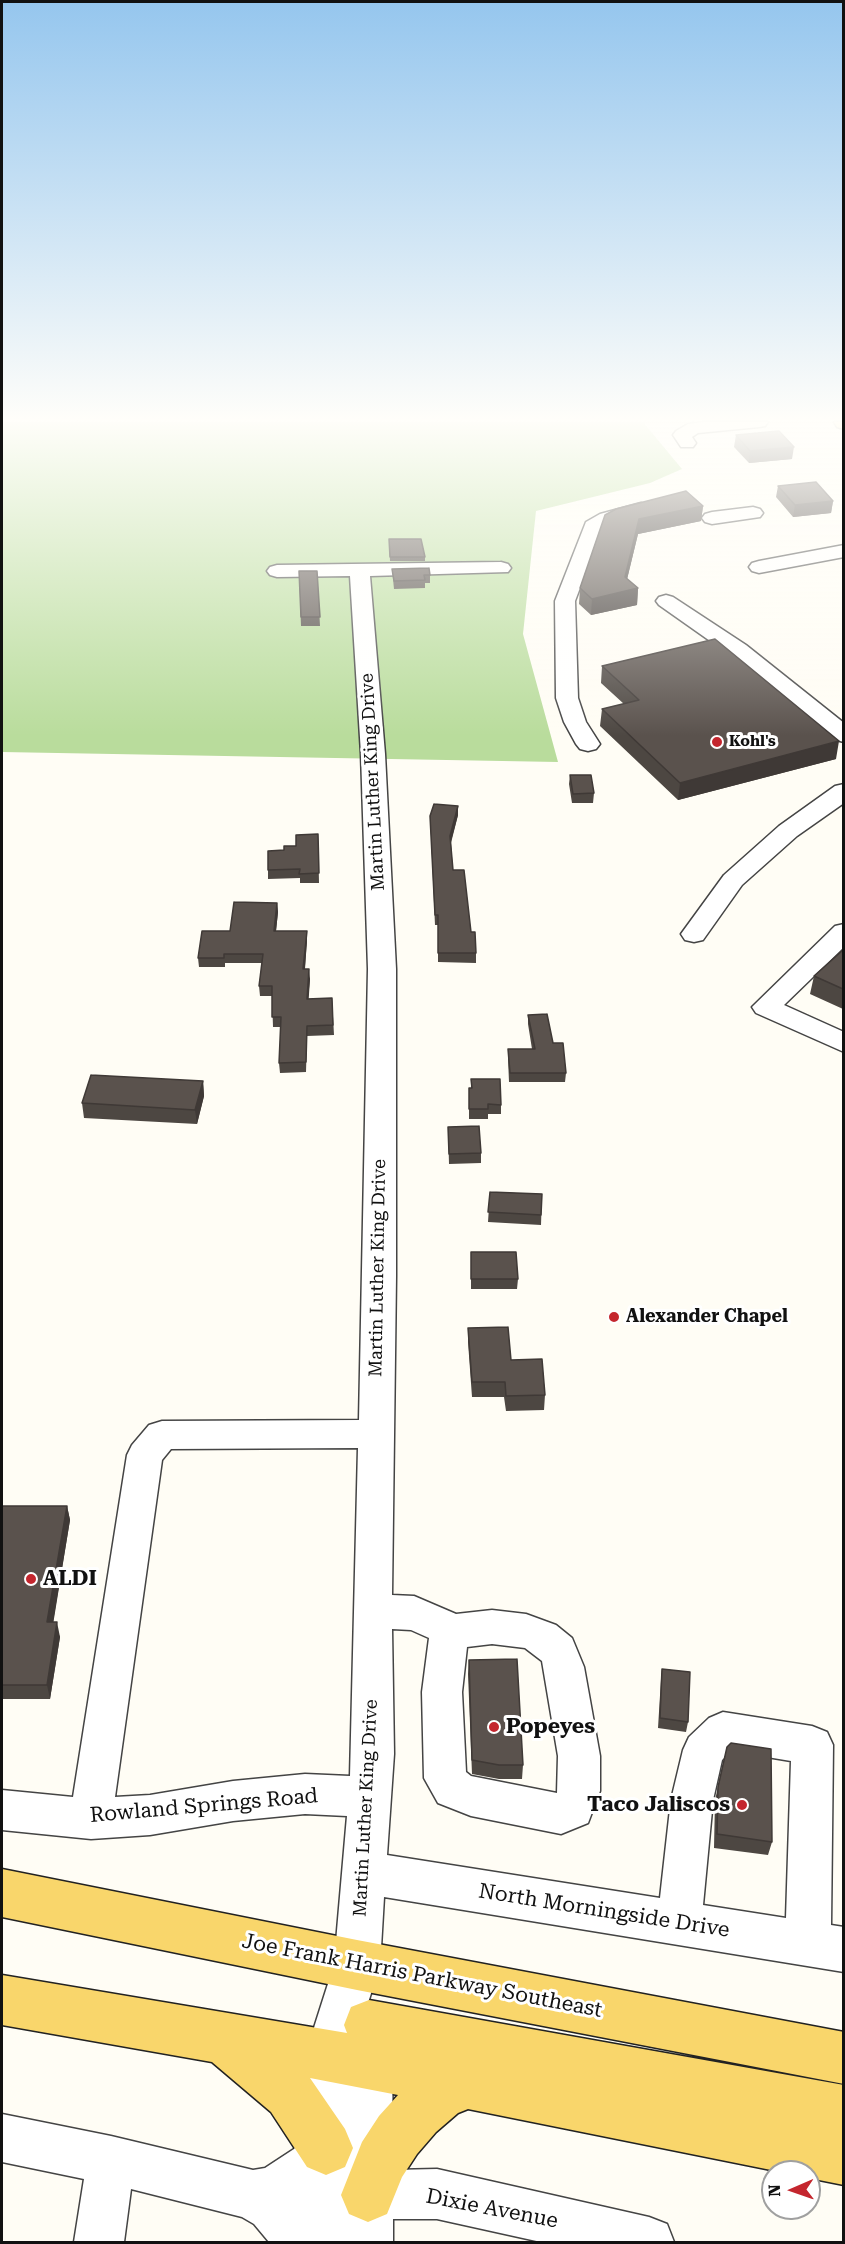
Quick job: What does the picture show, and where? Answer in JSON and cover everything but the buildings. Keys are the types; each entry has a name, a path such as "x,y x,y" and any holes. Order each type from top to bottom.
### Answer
{"main road":[{"name":"Joe Frank Harris Parkway Southeast","path":"2,1893 357,1965 843,2058"},
{"path":"2,2000 222,2038 355,2048 843,2111"},
{"path":"222,2038 266,2071 289,2094 326,2148"},
{"path":"355,2048 464,2084 843,2158"},
{"path":"368,2219 381,2161 398,2135 417,2113 440,2095 464,2084"}],"street":[{"path":"588,744 575,722 567,698 565,601 593,527"},
{"path":"759,567 843,551"},
{"path":"277,571 501,567"},
{"path":"810,577 843,570"},
{"name":"Martin Luther King Drive","path":"360,571 373,754 382,969 380,1276 374,1434 373,1754 357,1965 355,2048 368,2219"},
{"path":"666,601 738,650 843,735"},
{"path":"694,934 733,880 788,831 843,791"},
{"path":"843,932 766,1007 843,1043"},
{"path":"91,1819 145,1455 162,1435 374,1434"},
{"path":"372,1611 414,1613 440,1624 449,1632 492,1627 526,1630 542,1637 558,1650 564,1667 579,1756 579,1791 573,1809 561,1814 471,1796 453,1789 446,1778 442,1692 449,1632"},
{"path":"679,1922 692,1800 704,1750 723,1731 812,1745 826,1947"},
{"name":"Rowland Springs Road","path":"2,1810 91,1819 150,1815 233,1801 305,1794 370,1797"},
{"name":"North Morningside Drive","path":"364,1873 826,1947"},
{"name":"Martin Luther King Drive","path":"326,2242 326,2148 355,2048"},
{"path":"2,2138 111,2160 253,2195 271,2207 302,2242"},
{"path":"253,2195 271,2191 292,2180 311,2166 326,2148"},
{"path":"99,2242 111,2160"},
{"name":"Dixie Avenue","path":"368,2219 437,2194 649,2242"}],"green space":[{"path":"2,527 534,527 523,634 558,762 2,752"}],"place":[{"name":"Kohl's","path":"717,742"},
{"name":"Alexander Chapel","path":"614,1317"},
{"name":"ALDI","path":"31,1579"},
{"name":"Popeyes","path":"494,1727"},
{"name":"Taco Jaliscos","path":"742,1805"}]}
